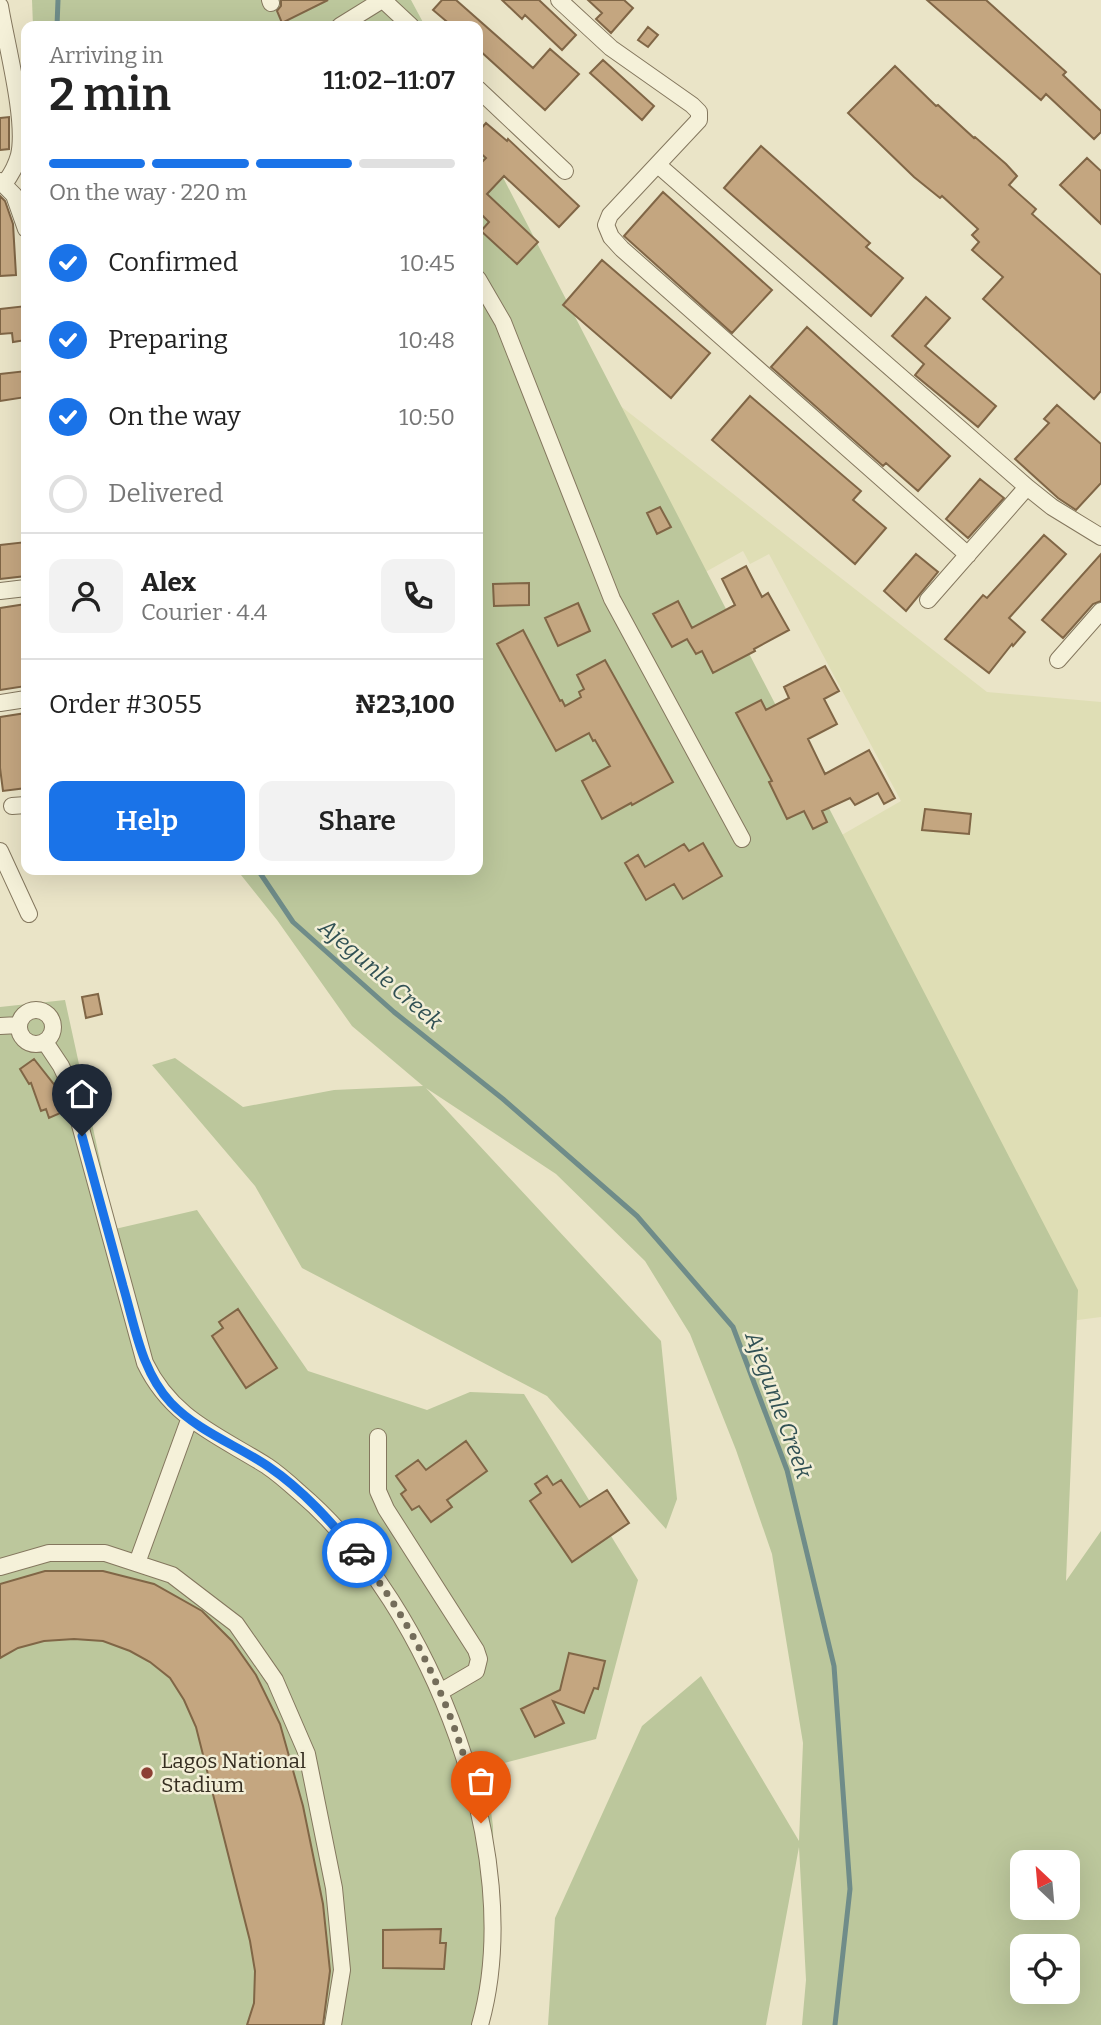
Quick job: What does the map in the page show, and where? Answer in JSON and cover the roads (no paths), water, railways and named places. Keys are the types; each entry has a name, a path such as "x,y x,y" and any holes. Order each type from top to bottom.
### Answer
{"street":[{"path":"348,21 382,0 405,21"},
{"path":"559,0 611,48 699,112 699,120 610,215 606,225 611,237 968,555"},
{"path":"0,6 4,54 20,120 19,154 12,174 2,183 14,195 21,215"},
{"path":"483,94 565,171"},
{"path":"657,165 1027,487 1052,507 1101,537"},
{"path":"483,288 503,322 612,599 742,839"},
{"path":"928,600 1027,487"},
{"path":"0,591 21,589"},
{"path":"1058,660 1101,611"},
{"path":"0,703 21,700"},
{"path":"0,851 29,914"},
{"path":"43,1012 53,1023 52,1034 45,1042 35,1044 25,1040 19,1025 28,1013 43,1012"},
{"path":"0,1026 19,1025"},
{"path":"45,1042 68,1080 145,1363 152,1377 189,1420 270,1468 328,1518 391,1599 422,1651 440,1692 476,1800 490,1869 491,1978 480,2025"},
{"path":"138,1563 189,1420"},
{"path":"377,1437 378,1491 386,1509 476,1650 479,1659 476,1671 440,1692"},
{"path":"0,1567 49,1553 106,1553 172,1575 236,1624 275,1680 307,1755 334,1888 342,1970 333,2025"}],"waterway":[{"name":"Ajegunle Creek","path":"57,21 58,0"},
{"name":"Ajegunle Creek","path":"261,875 293,922 394,1012 503,1099 637,1216 733,1327 787,1470 834,1666 850,1889 835,2025"}],"place":[{"name":"Lagos National Stadium","path":"147,1773"}]}
